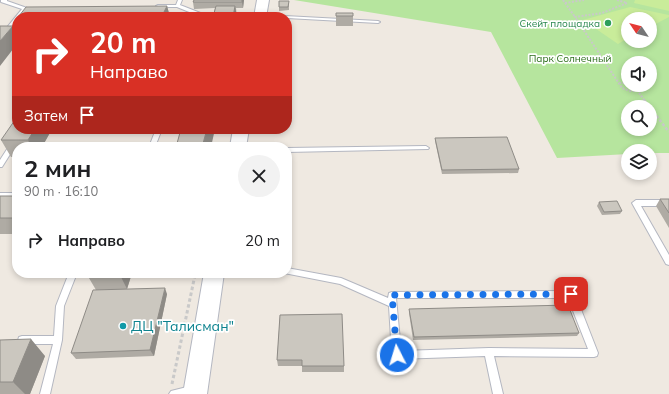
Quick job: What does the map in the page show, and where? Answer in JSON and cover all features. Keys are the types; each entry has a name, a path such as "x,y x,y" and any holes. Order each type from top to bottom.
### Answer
{"street":[{"path":"261,12 263,0"},
{"path":"184,391 213,278"}],"lane":[{"path":"5,0 4,1 25,8 32,7"},
{"path":"178,6 180,0"},
{"path":"155,6 178,6 192,12"},
{"path":"21,12 25,8"},
{"path":"292,17 378,22"},
{"path":"1,38 12,24"},
{"path":"1,38 9,38"},
{"path":"0,165 12,146"},
{"path":"292,150 426,148"},
{"path":"0,195 12,195"},
{"path":"669,204 636,203 669,262"},
{"path":"292,272 341,280 392,304"},
{"path":"45,394 58,340 60,306 71,278"},
{"path":"571,294 594,353 489,352 397,355 392,295 571,294"},
{"path":"14,340 58,340"},
{"path":"489,352 498,394"}],"path":[{"path":"563,0 621,86"},
{"path":"565,3 584,0"},
{"path":"575,17 595,15 616,9 627,3 617,0"},
{"path":"639,92 669,132"},
{"path":"184,391 195,278"}],"green space":[{"name":"Парк Солнечный","path":"294,0 669,0 669,153 657,153 657,144 621,144 621,154 557,158 491,32"},
{"path":"635,0 669,0 669,11 634,3"},
{"name":"Скейт площадка","path":"630,7 654,12 621,12 621,42 618,44 583,20"},
{"name":"Скейт площадка","path":"657,13 669,15 669,17 657,23"}],"building":[{"path":"194,0 242,0 242,2 193,2"},
{"path":"279,1 289,1 288,7 279,7"},
{"path":"167,6 164,12 22,12 26,7"},
{"path":"216,6 235,6 234,12 214,12"},
{"path":"336,13 353,13 353,16 336,16"},
{"path":"0,26 12,26 12,27 0,41"},
{"path":"12,124 12,134 32,134 28,140 1,140"},
{"path":"180,134 206,134 203,142 177,142"},
{"path":"507,137 519,169 442,170 435,138"},
{"path":"0,196 12,196 12,218 0,218"},
{"path":"660,199 669,199 669,213"},
{"path":"617,201 622,211 604,212 599,202"},
{"name":"ДЦ \"Талисман\"","path":"165,288 150,350 71,353 93,290"},
{"path":"568,305 579,333 414,337 409,309"},
{"path":"342,314 344,366 302,366 302,360 277,360 280,315"},
{"path":"31,339 13,382 0,382 0,340"}],"place":[{"name":"Скейт площадка","path":"608,23"},
{"name":"ДЦ \"Талисман\"","path":"123,326"}],"route":[{"path":"397,355 392,295 571,294"}]}
